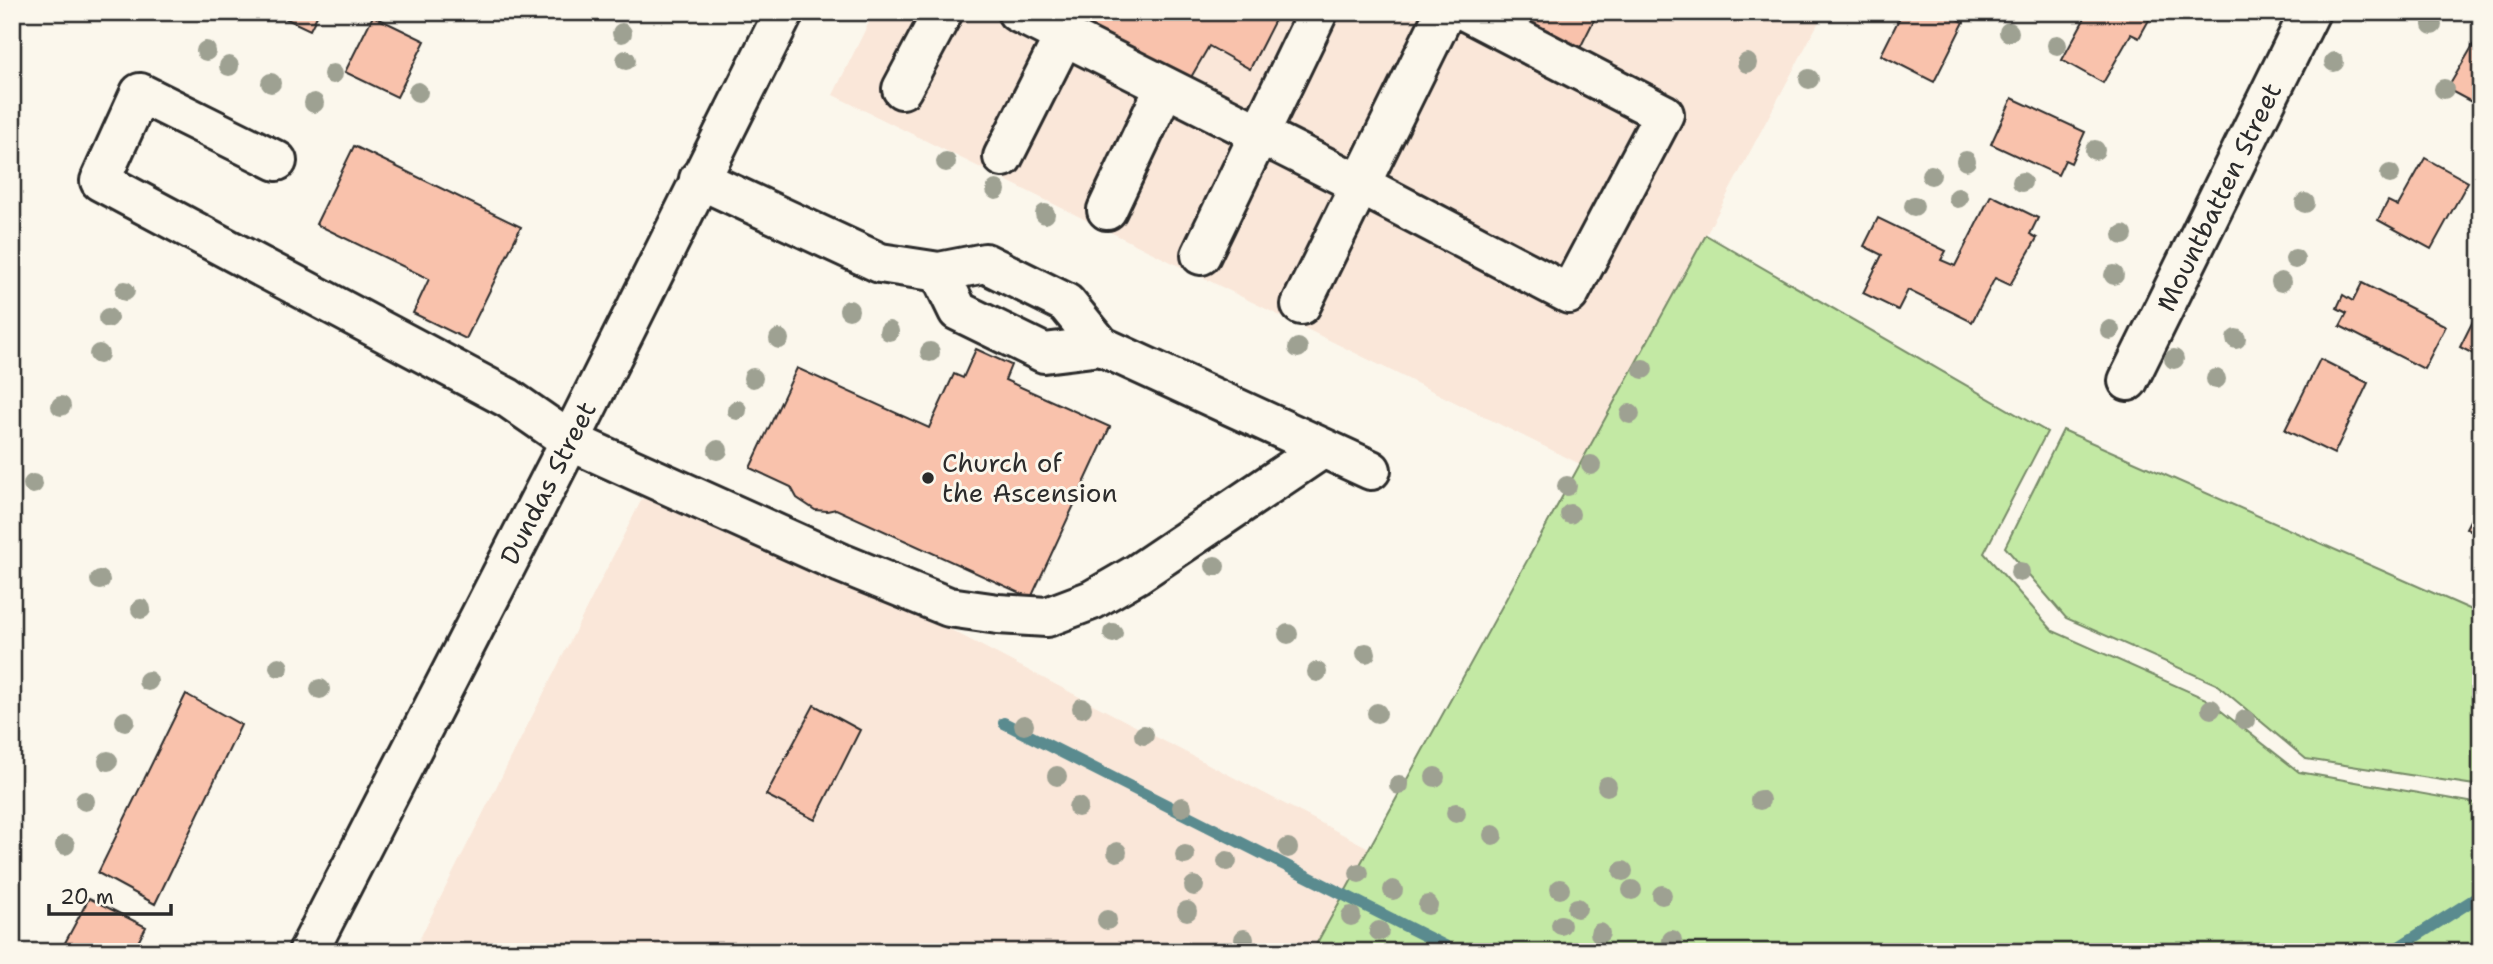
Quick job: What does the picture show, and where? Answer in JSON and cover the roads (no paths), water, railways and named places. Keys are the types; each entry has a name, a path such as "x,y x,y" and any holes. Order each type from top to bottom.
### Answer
{"main road":[{"path":"902,89 943,12"},
{"path":"1017,12 1362,185 1569,294 1664,114 1467,12"},
{"path":"1201,255 1318,12"},
{"path":"1301,305 1445,12"},
{"name":"Mountbatten Street","path":"2128,382 2310,12"},
{"name":"Dundas Street","path":"308,952 570,442 777,14"},
{"path":"1003,157 1064,36"},
{"path":"1107,210 1165,87"},
{"path":"277,161 140,93 100,181 508,398 570,442 841,563 949,607 1047,617 1092,600 1137,574 1322,449"},
{"path":"699,179 880,263 939,272 985,263 1066,303 1101,346 1371,470"},
{"path":"939,272 958,311 1044,353 1101,346"}],"waterway":[{"path":"1004,723 1457,952"},
{"path":"2391,952 2481,895"}],"place":[{"name":"Church of the Ascension","path":"928,478"}]}
